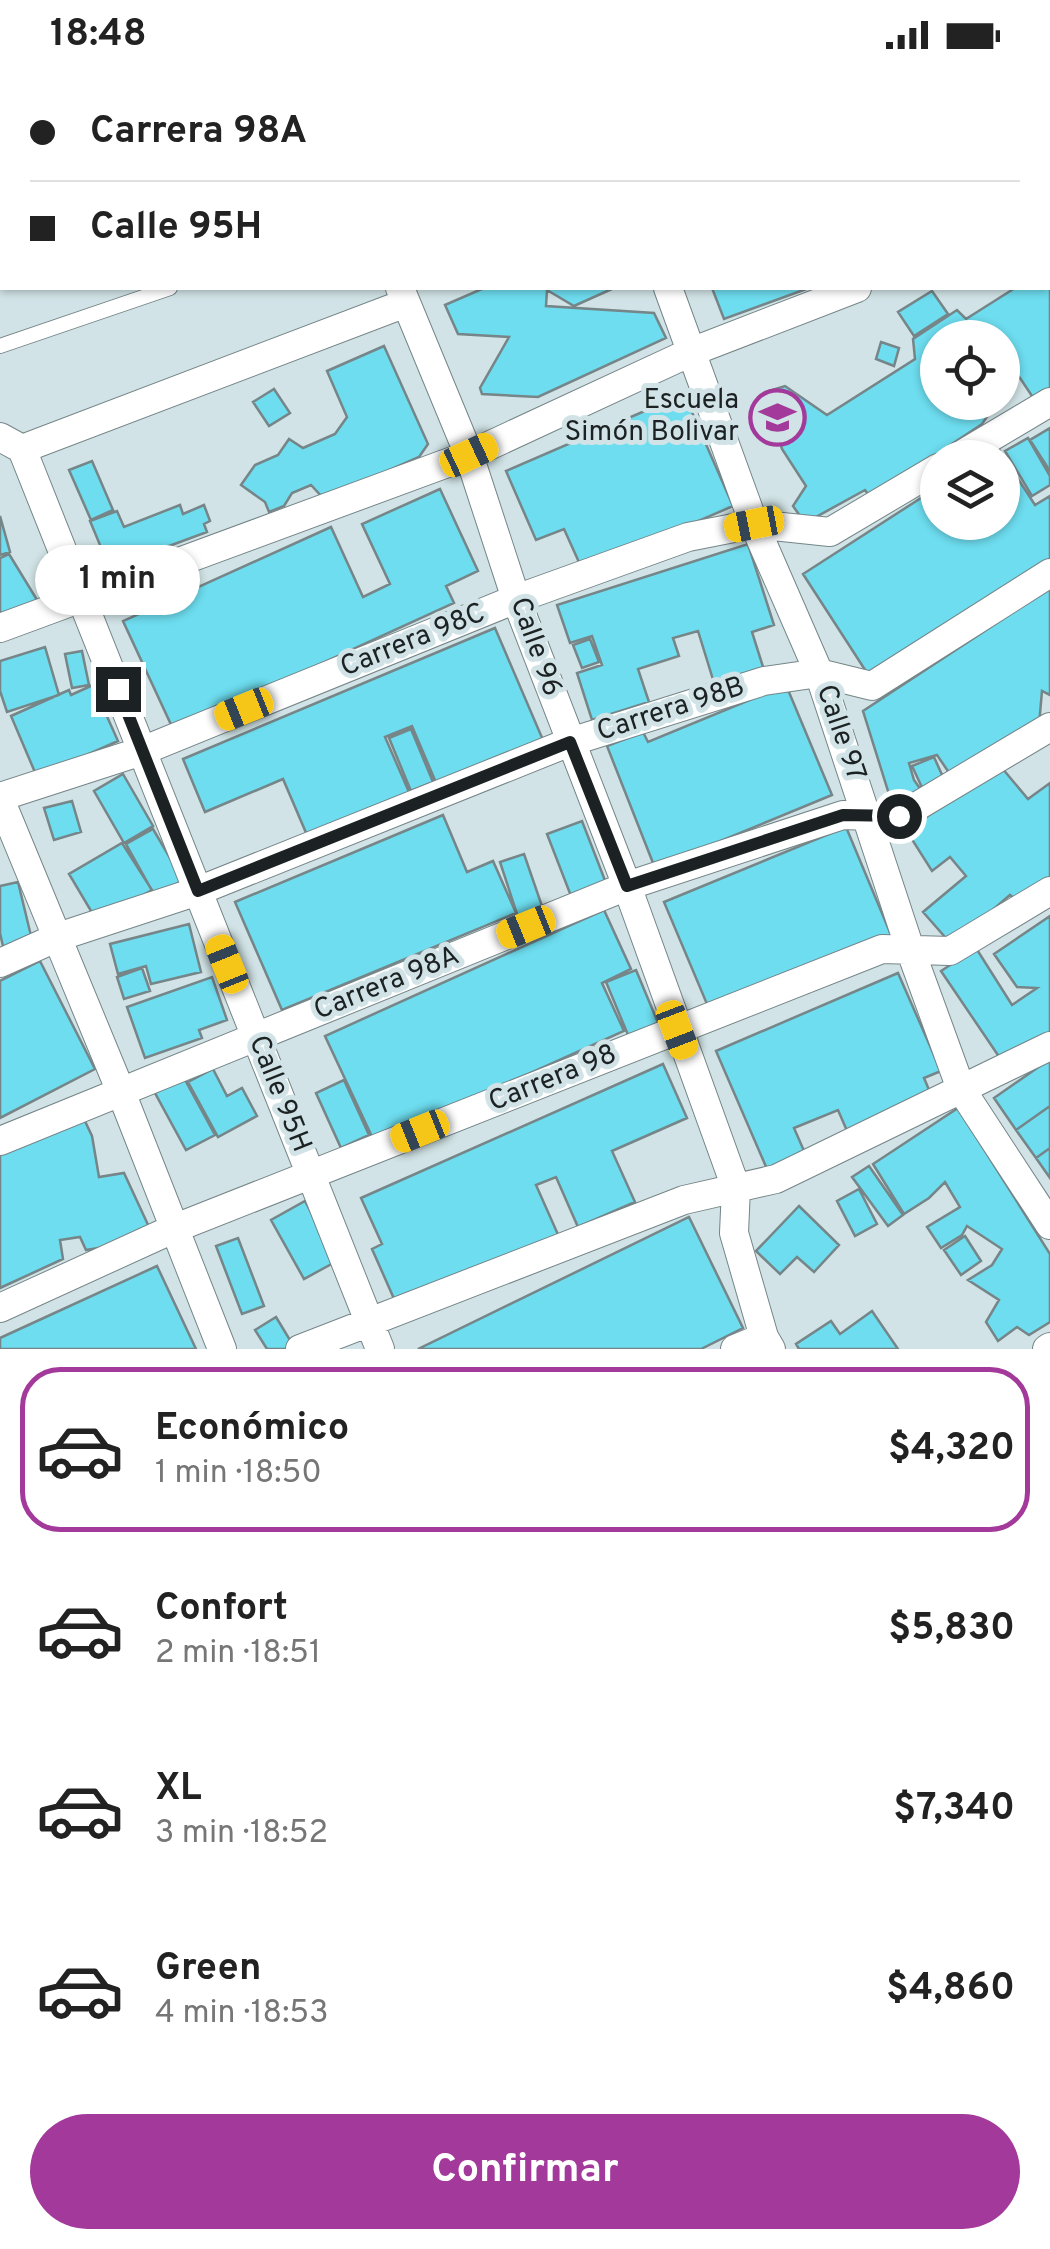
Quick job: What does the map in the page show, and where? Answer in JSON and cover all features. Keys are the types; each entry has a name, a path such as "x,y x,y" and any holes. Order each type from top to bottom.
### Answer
{"street":[{"name":"Calle 97","path":"669,290 754,524 819,673 910,949 961,1089 1050,1225"},
{"path":"0,628 469,455 691,352 852,290"},
{"path":"11,443 403,295"},
{"name":"Calle 96","path":"403,295 469,455 516,599 627,886 736,1188 734,1232 768,1343"},
{"path":"986,440 1050,402"},
{"name":"Calle 95H","path":"11,443 81,596 380,1349"},
{"name":"Carrera 98C","path":"0,798 142,751 516,599 688,537 754,524 830,532 920,479"},
{"name":"Carrera 98B","path":"0,962 58,937 198,891 570,742 764,681 819,673 872,686 1050,573"},
{"name":"Carrera 98A","path":"0,1142 627,886 843,815 899,816 1050,726"},
{"path":"0,798 222,1349"},
{"name":"Carrera 98","path":"0,1308 173,1228 882,950 950,951 1050,891"},
{"path":"300,1349 684,1200 776,1179 1050,1046"},
{"path":"735,1349 768,1343"}],"lane":[{"path":"0,346 164,290"}],"building":[{"path":"479,290 547,290 546,306 654,313 666,338 538,397 482,394 480,388 509,337 458,334 445,305"},
{"path":"547,290 610,290 574,306"},
{"path":"713,290 804,290 724,319"},
{"path":"1012,290 1050,290 1050,397 1038,405 1020,378 1020,320 942,320 957,310 966,319"},
{"path":"932,291 948,314 939,320 920,320 920,332 914,336 898,312"},
{"path":"920,334 920,420 985,420 958,440 920,440 920,465 871,498 865,490 805,523 793,506 806,486 782,449 765,392 785,386 827,415 915,359 913,339"},
{"path":"881,342 899,348 894,366 876,359"},
{"path":"384,346 428,444 419,457 324,499 311,485 292,493 284,506 269,512 265,502 241,485 255,465 278,455 289,439 303,448 335,434 347,417 327,371"},
{"path":"274,389 290,413 269,426 253,402"},
{"path":"684,394 733,506 583,571 564,529 536,540 506,471"},
{"path":"1050,428 1050,471 1030,440"},
{"path":"1028,438 1050,476 1050,485 1032,496 1020,476 1020,443"},
{"path":"92,461 113,510 91,520 69,470"},
{"path":"1020,482 1035,505 1050,496 1050,559 869,676 803,574 920,499 920,540 1020,540"},
{"path":"440,489 478,571 446,586 454,603 174,731 123,621 331,527 363,597 390,584 362,524"},
{"path":"180,505 183,514 204,505 210,521 204,524 207,532 169,546 174,558 115,581 90,521 117,511 124,527"},
{"path":"0,516 10,552 0,555"},
{"path":"748,544 774,625 752,632 764,670 715,686 698,631 673,638 679,656 638,669 649,702 592,720 577,673 602,665 592,636 570,643 557,605"},
{"path":"9,554 39,603 0,624 0,558"},
{"path":"1050,588 1050,695 1042,691 1039,725 954,780 937,755 909,763 914,780 926,797 893,807 863,711"},
{"path":"495,628 543,740 437,785 412,726 385,737 409,792 307,835 283,779 205,812 183,759"},
{"path":"590,639 599,662 582,668 573,645"},
{"path":"45,647 59,695 7,712 0,691 0,661"},
{"path":"82,651 89,685 72,688 65,654"},
{"path":"93,685 118,741 37,777 11,716 69,690 71,695"},
{"path":"786,685 832,795 655,868 607,746 643,732 648,742"},
{"path":"411,729 433,782 411,791 389,738"},
{"path":"934,757 947,786 926,796 912,766"},
{"path":"1002,768 1028,799 1050,783 1050,882 1022,905 1010,895 952,945 923,912 966,876 950,857 932,871 906,830"},
{"path":"123,774 153,826 124,843 94,791"},
{"path":"72,801 81,832 54,840 44,808"},
{"path":"443,815 467,872 493,861 516,913 282,1010 235,902"},
{"path":"582,821 606,883 571,896 547,834"},
{"path":"846,827 894,942 712,1016 664,902"},
{"path":"153,829 183,880 155,896 126,844"},
{"path":"122,843 152,890 97,921 69,874"},
{"path":"524,854 543,909 518,917 500,862"},
{"path":"18,882 33,944 4,951 0,886"},
{"path":"604,910 631,969 602,983 624,1031 375,1143 325,1036"},
{"path":"1050,916 1050,1037 1006,1067 941,971 976,948 1012,1005 1037,988 1017,987 994,954"},
{"path":"189,924 201,972 151,984 146,966 118,974 110,944"},
{"path":"40,961 95,1069 0,1118 0,981"},
{"path":"142,968 150,991 124,999 117,977"},
{"path":"636,970 661,1030 631,1042 606,982"},
{"path":"898,973 941,1071 924,1078 932,1097 848,1133 838,1110 794,1128 808,1160 770,1176 716,1051"},
{"path":"212,977 227,1020 199,1030 202,1038 145,1058 127,1007"},
{"path":"1050,1059 1050,1106 1016,1130 994,1098"},
{"path":"663,1064 687,1118 612,1151 635,1202 578,1227 556,1177 536,1185 560,1239 399,1310 372,1249 382,1244 361,1198"},
{"path":"213,1069 227,1096 242,1088 257,1116 218,1137 188,1082"},
{"path":"184,1078 215,1135 186,1150 155,1093"},
{"path":"344,1080 369,1135 341,1148 316,1093"},
{"path":"1050,1106 1050,1148 1036,1158 1016,1130"},
{"path":"958,1108 1050,1254 1050,1322 1029,1335 1017,1327 998,1341 986,1322 999,1300 968,1280 992,1265 1002,1249 967,1226 962,1235 941,1248 927,1227 960,1207 945,1182 904,1214 873,1164"},
{"path":"83,1117 92,1136 99,1177 124,1173 150,1229 111,1246 86,1250 80,1237 60,1240 63,1259 0,1288 0,1154"},
{"path":"1050,1148 1050,1178 1036,1158"},
{"path":"869,1166 903,1215 888,1226 852,1177"},
{"path":"859,1189 877,1224 855,1236 837,1201"},
{"path":"305,1201 337,1261 304,1279 271,1220"},
{"path":"799,1206 839,1245 814,1272 797,1257 780,1274 756,1251"},
{"path":"689,1217 743,1328 701,1349 418,1349"},
{"path":"965,1236 981,1261 961,1275 944,1250"},
{"path":"238,1238 264,1306 242,1314 216,1246"},
{"path":"157,1266 196,1349 0,1349 0,1338"},
{"path":"872,1311 898,1349 799,1349 796,1344 831,1321 840,1334"},
{"path":"276,1317 293,1345 286,1349 267,1349 255,1330"}],"place":[{"name":"Escuela Simón Bolivar","path":"778,417"}],"route":[{"path":"118,689 198,891 570,742 627,886 843,815 899,816"}]}
